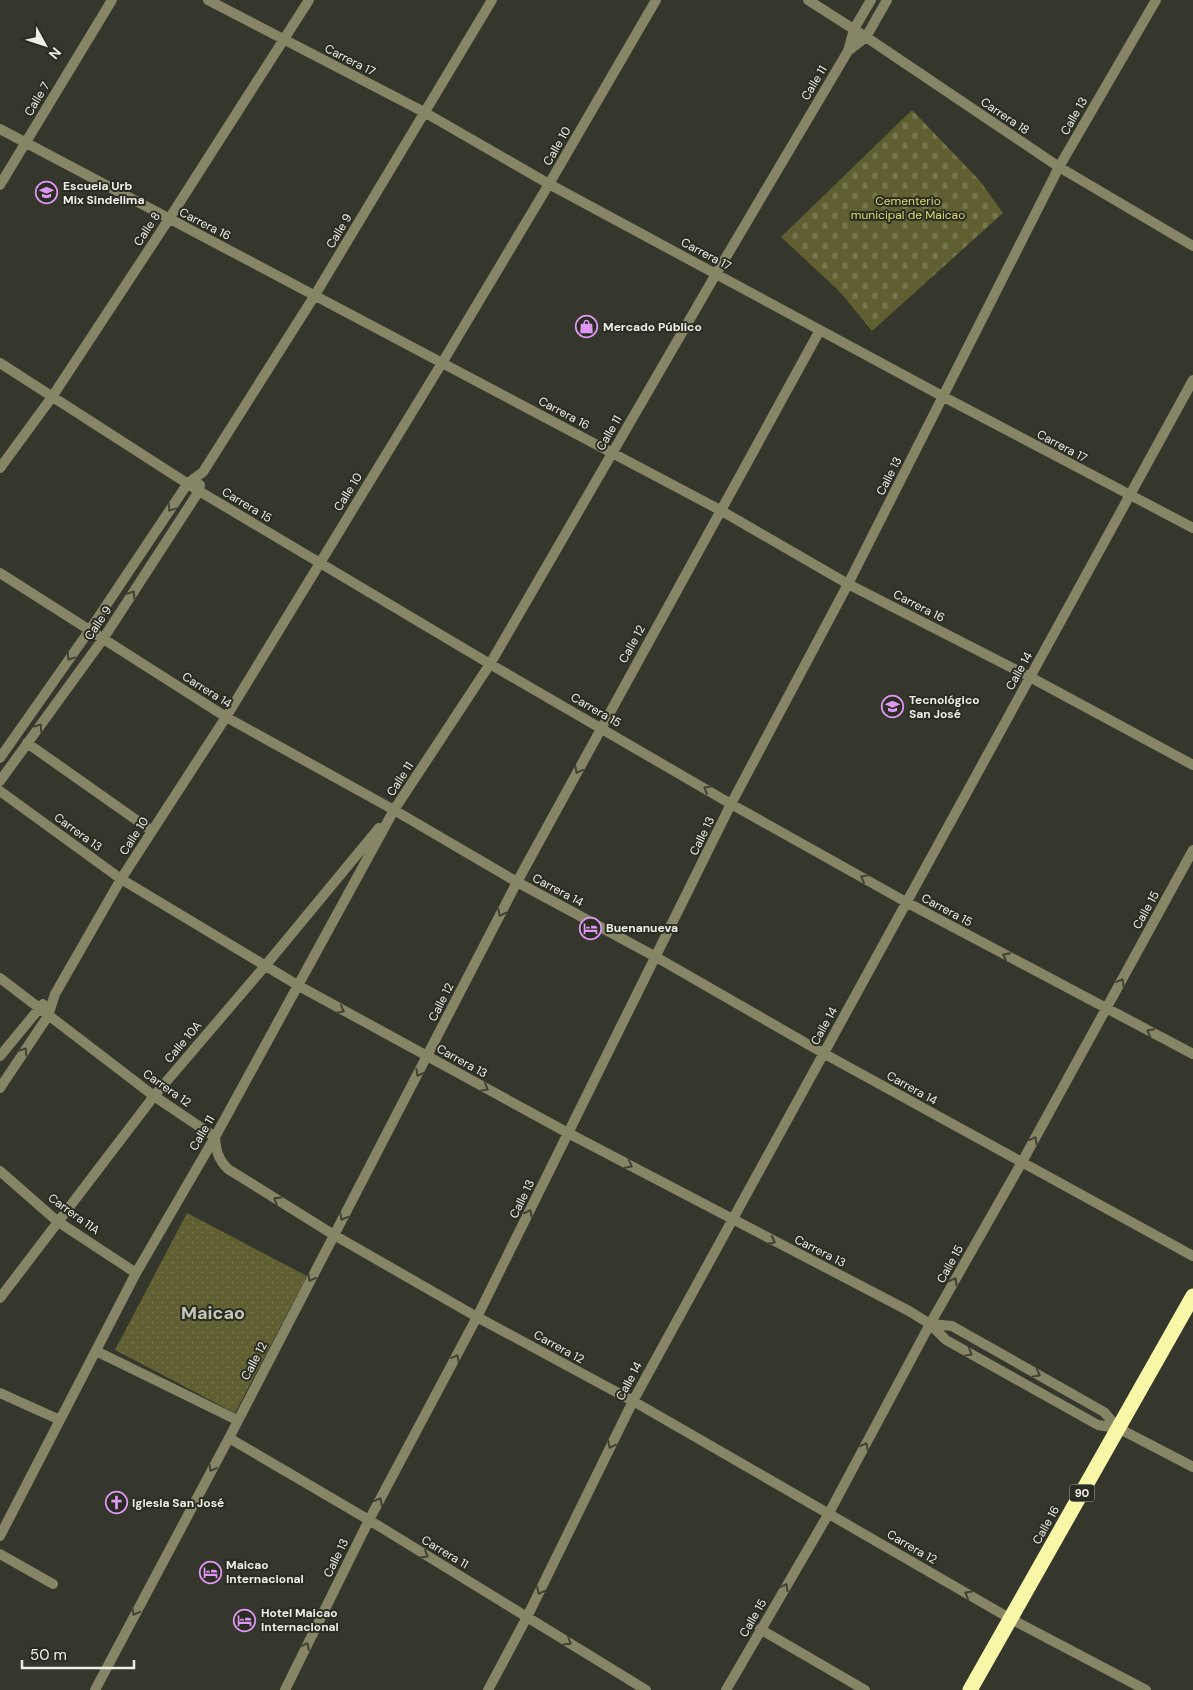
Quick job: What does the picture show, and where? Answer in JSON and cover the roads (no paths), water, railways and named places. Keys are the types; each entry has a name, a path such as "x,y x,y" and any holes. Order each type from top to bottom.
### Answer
{"highway":[{"name":"Calle 16","path":"970,1690 1193,1296"}],"street":[{"name":"Calle 7","path":"0,184 112,0"},
{"name":"Carrera 17","path":"208,0 424,112 549,184 944,397 1193,528"},
{"name":"Calle 8","path":"0,468 52,397 309,0"},
{"name":"Calle 9","path":"0,781 103,639 199,491 203,472 315,295 492,0"},
{"name":"Calle 10","path":"0,1088 48,1016 55,994 122,879 226,716 442,363 656,0"},
{"name":"Carrera 18","path":"808,0 866,36 1059,168 1193,246"},
{"name":"Calle 11","path":"0,1536 136,1273 215,1137 394,810 490,664 716,274 848,51 854,29 871,0"},
{"name":"Calle 11","path":"848,51 866,36 888,0"},
{"name":"Calle 13","path":"285,1690 369,1520 477,1317 732,804 848,584 1059,168 1156,0"},
{"name":"Carrera 16","path":"0,129 720,510 848,584 1030,677 1193,764"},
{"name":"Calle 12","path":"95,1690 517,882 820,330"},
{"name":"Carrera 15","path":"0,363 199,491 490,664 906,902 1193,1054"},
{"name":"Calle 14","path":"488,1690 527,1616 632,1401 1193,380"},
{"name":"Calle 9","path":"0,758 89,631 188,483 203,472"},
{"name":"Carrera 14","path":"0,573 226,716 394,810 517,882 656,957 823,1053 1193,1256"},
{"path":"27,743 152,832"},
{"name":"Carrera 13","path":"0,791 122,879 299,986 568,1133 910,1311 930,1324 946,1340 1098,1425 1118,1428 1193,1466"},
{"name":"Calle 10A","path":"0,1298 57,1220 154,1096 394,810"},
{"name":"Calle 15","path":"726,1690 828,1513 930,1324 1022,1162 1193,850"},
{"name":"Carrera 12","path":"0,978 154,1096 215,1137 216,1152 221,1162 228,1169 334,1235 477,1317 632,1401 1010,1619 1146,1690"},
{"name":"Calle 10","path":"0,1056 38,1008 55,994"},
{"name":"Carrera 11A","path":"0,1171 57,1220 136,1273"},
{"name":"Carrera 13","path":"930,1324 952,1326 1104,1412 1118,1428"},
{"path":"96,1351 237,1420"},
{"path":"0,1393 60,1420"},
{"name":"Carrera 11","path":"228,1438 369,1520 646,1690"},
{"path":"0,1554 53,1584"},
{"path":"760,1629 865,1690"}],"place":[{"name":"Escuela Urb Mix Sindelima","path":"47,193"},
{"name":"Mercado Público","path":"587,327"},
{"name":"Tecnológico San José","path":"893,707"},
{"name":"Buenanueva","path":"590,928"},
{"name":"Iglesia San José","path":"116,1503"},
{"name":"Maicao Internacional","path":"210,1572"},
{"name":"Hotel Maicao Internacional","path":"245,1620"}],"district":[{"name":"Maicao","path":"213,1313"}],"park label":[{"name":"Cementerio municipal de Maicao","path":"908,208"}]}
